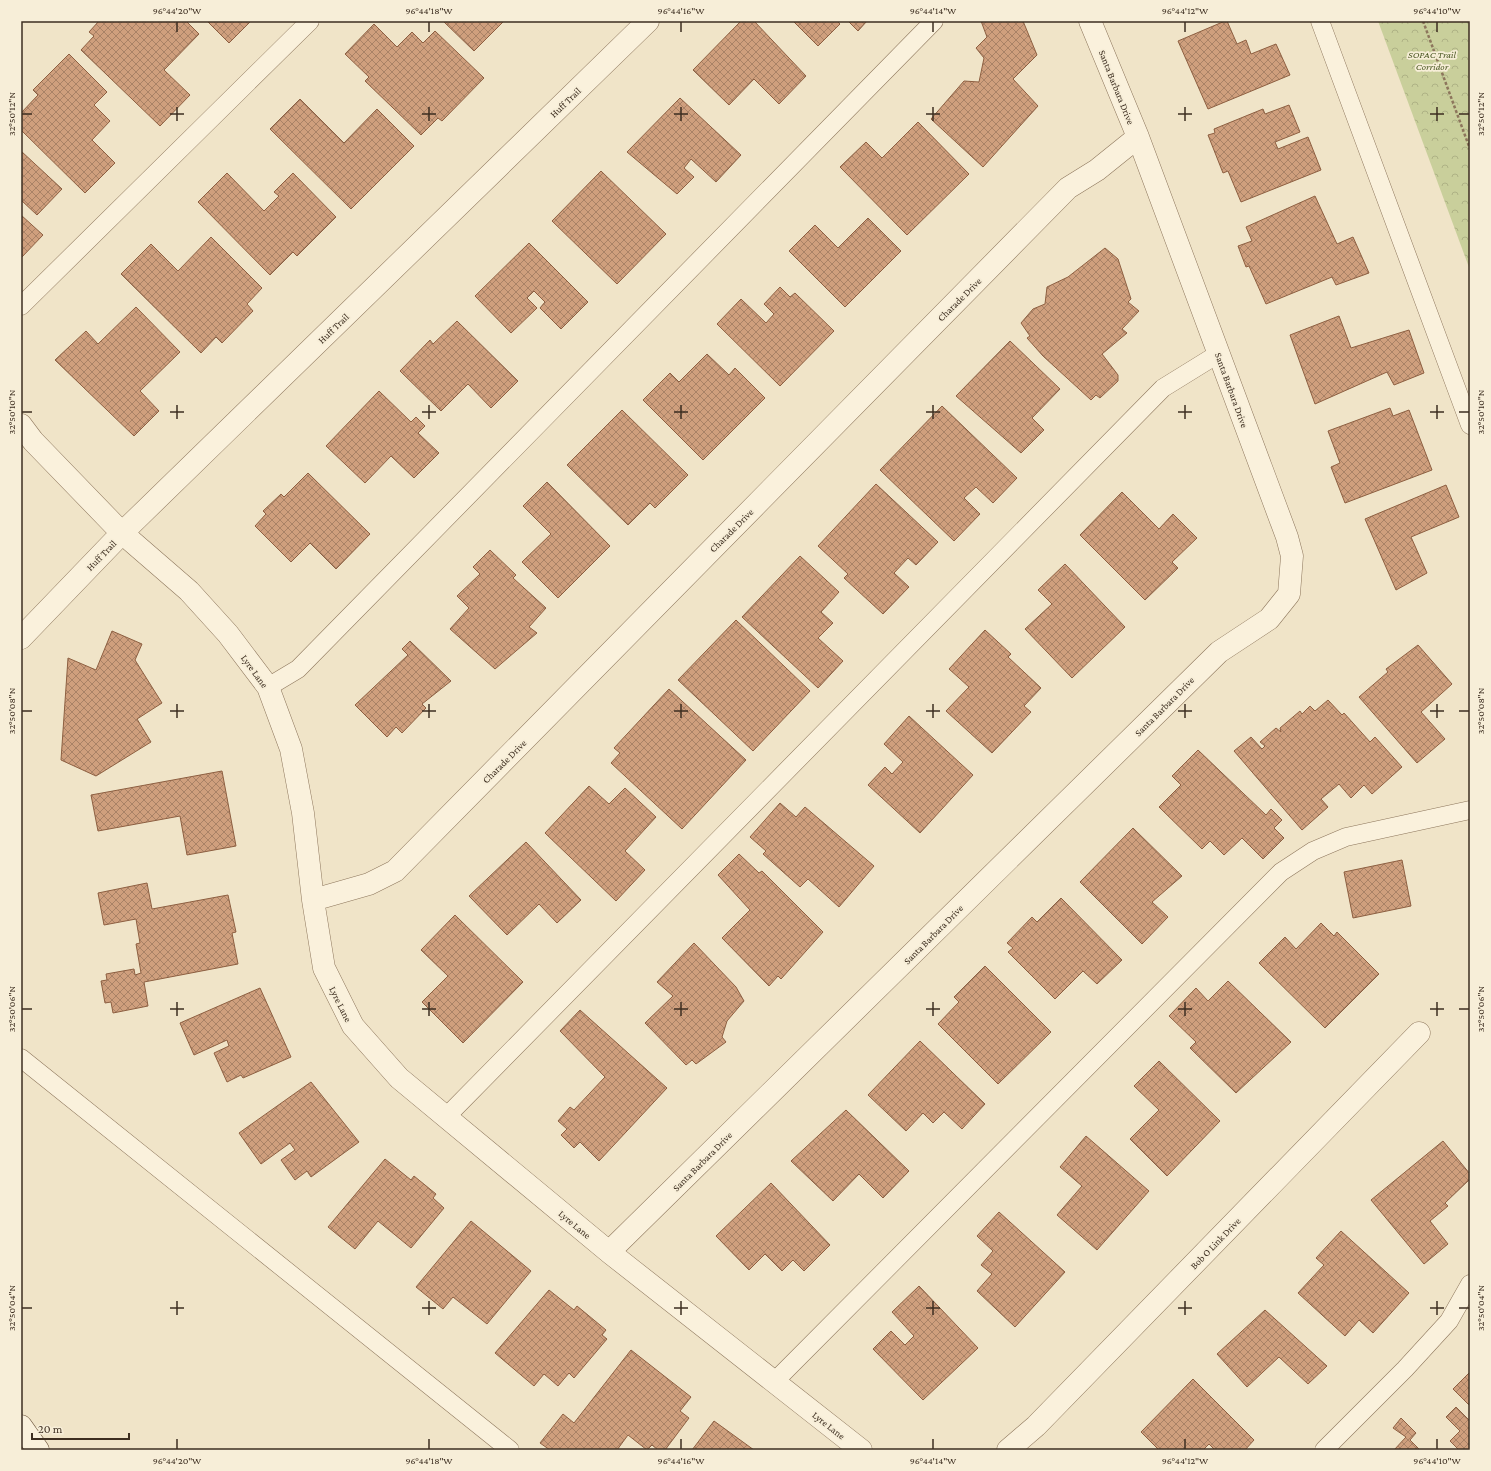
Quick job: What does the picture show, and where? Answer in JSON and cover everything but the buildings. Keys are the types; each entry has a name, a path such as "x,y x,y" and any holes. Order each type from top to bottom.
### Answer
{"street":[{"name":"Huff Trail","path":"21,638 122,533 648,21"},
{"name":"Santa Barbara Drive","path":"609,1252 1219,652 1269,619 1289,594 1292,556 1287,537 1138,137 1090,21"},
{"name":"Charade Drive","path":"313,900 369,884 395,871 1068,188 1097,170 1138,137"},
{"name":"Lyre Lane","path":"21,425 33,441 122,533 189,591 228,634 268,687 291,749 303,813 313,900 324,968 353,1026 399,1078 609,1252 861,1450"},
{"name":"Bob O Link Drive","path":"1008,1450 1036,1426 1419,1033"},
{"path":"21,1426 38,1450"}],"lane":[{"path":"21,306 310,21"},
{"path":"268,687 298,669 934,21"},
{"path":"1320,21 1470,425"},
{"path":"446,1117 1163,388 1218,354"},
{"path":"774,1382 1281,872 1313,851 1346,837 1470,810"},
{"path":"21,1058 510,1450"},
{"path":"1324,1450 1405,1369 1449,1321 1470,1284"}],"path":[{"path":"1423,21 1470,149"}],"green space":[{"name":"SOPAC Trail Corridor","path":"1378,21 1470,21 1470,270"}]}
